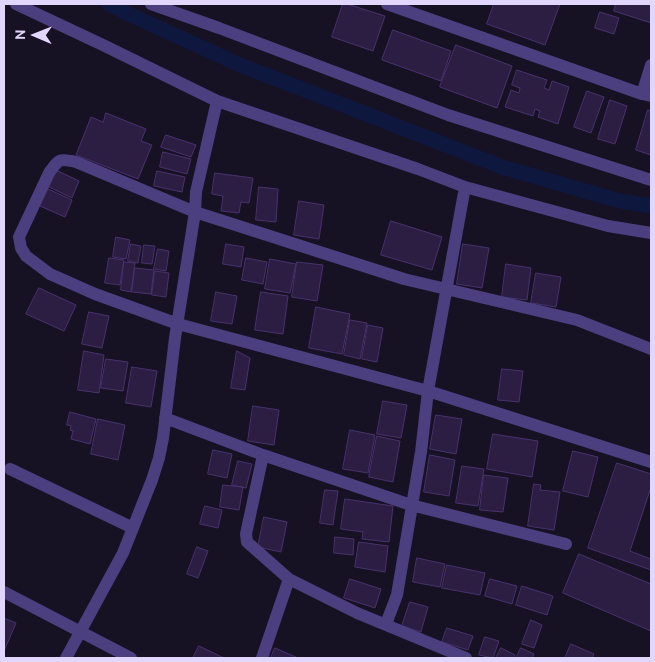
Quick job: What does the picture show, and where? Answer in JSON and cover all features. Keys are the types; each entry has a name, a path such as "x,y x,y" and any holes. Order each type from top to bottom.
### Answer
{"street":[{"path":"16,4 217,101 418,169 465,187 608,226 651,232"},
{"path":"151,4 448,115 651,180"},
{"path":"387,4 646,95 651,65"},
{"path":"66,658 123,553 159,458 195,212 196,192 217,101"},
{"path":"651,349 577,320 404,279 195,212 76,162 64,159 56,163 49,173 19,238 21,248 26,256 50,274 95,294 178,324 428,391 651,462"},
{"path":"386,624 397,595 428,391 465,187"},
{"path":"165,418 263,455 411,505 566,544"},
{"path":"263,455 246,534 247,542 289,579 358,613 466,658"},
{"path":"10,469 133,528"},
{"path":"262,658 289,579"},
{"path":"4,592 131,658"}],"building":[{"path":"343,4 385,16 373,51 332,37"},
{"path":"494,4 560,4 545,45 487,24"},
{"path":"616,4 651,4 651,23 614,11"},
{"path":"600,12 619,18 614,34 595,28"},
{"path":"393,30 451,51 441,81 382,60"},
{"path":"456,45 512,66 497,108 440,87"},
{"path":"517,70 547,80 544,88 549,90 552,81 569,87 558,124 538,117 540,111 535,109 533,116 505,107 511,90 519,93 520,88 512,85"},
{"path":"587,91 604,97 591,133 574,127"},
{"path":"610,100 627,106 615,144 598,139"},
{"path":"648,110 651,111 651,155 636,150"},
{"path":"106,113 146,129 141,141 152,145 138,179 76,155 91,117 103,122"},
{"path":"166,135 196,145 191,157 161,147"},
{"path":"163,152 191,159 187,174 160,167"},
{"path":"56,170 79,181 72,198 49,187"},
{"path":"157,171 185,177 182,192 154,186"},
{"path":"215,173 253,178 249,203 241,202 239,213 221,211 223,196 212,194"},
{"path":"259,187 278,189 276,222 256,220"},
{"path":"48,189 72,200 65,217 40,206"},
{"path":"299,201 324,205 319,239 294,235"},
{"path":"391,221 442,237 432,270 381,255"},
{"path":"116,237 130,240 126,259 113,257"},
{"path":"131,244 141,246 138,263 128,261"},
{"path":"226,244 244,247 241,267 223,264"},
{"path":"463,244 489,248 482,288 457,284"},
{"path":"144,245 155,246 152,264 142,263"},
{"path":"158,249 169,251 166,271 154,269"},
{"path":"109,258 124,260 120,285 105,283"},
{"path":"246,258 267,262 263,284 242,280"},
{"path":"270,259 296,264 290,293 265,289"},
{"path":"124,262 135,263 131,292 121,290"},
{"path":"297,262 323,265 317,301 292,297"},
{"path":"506,264 531,268 527,300 502,297"},
{"path":"135,268 154,270 151,294 132,292"},
{"path":"155,271 169,273 166,297 152,295"},
{"path":"536,273 561,277 556,307 531,303"},
{"path":"39,288 76,305 64,331 26,314"},
{"path":"216,292 237,296 232,324 211,321"},
{"path":"261,292 288,296 283,334 255,330"},
{"path":"316,307 350,314 342,354 309,348"},
{"path":"89,312 109,316 102,348 82,344"},
{"path":"350,320 367,323 360,359 344,355"},
{"path":"368,325 383,328 377,362 362,359"},
{"path":"84,351 104,355 99,393 78,390"},
{"path":"237,351 250,358 245,390 231,388"},
{"path":"106,359 128,362 123,391 101,388"},
{"path":"132,367 157,371 151,407 126,403"},
{"path":"502,369 523,371 519,402 498,400"},
{"path":"383,401 407,405 401,438 377,434"},
{"path":"253,406 279,410 274,445 248,441"},
{"path":"70,412 96,419 90,444 71,439 73,431 70,430 71,426 67,425"},
{"path":"436,415 462,419 456,454 430,449"},
{"path":"98,419 125,425 118,460 91,454"},
{"path":"350,430 375,435 368,473 343,469"},
{"path":"493,434 538,441 532,477 487,469"},
{"path":"377,436 400,441 393,482 369,477"},
{"path":"213,450 232,454 227,478 208,474"},
{"path":"573,451 598,457 588,497 563,491"},
{"path":"430,455 455,460 449,496 424,492"},
{"path":"238,461 252,464 246,488 232,485"},
{"path":"617,463 651,474 651,487 630,551 651,559 651,570 588,548"},
{"path":"462,466 484,469 478,506 456,503"},
{"path":"484,475 508,478 503,512 480,510"},
{"path":"534,484 541,485 540,490 560,492 554,530 528,526"},
{"path":"223,485 243,487 239,510 220,507"},
{"path":"325,490 338,491 333,525 320,523"},
{"path":"345,499 393,506 389,542 362,539 363,532 341,529"},
{"path":"205,506 222,510 218,528 200,524"},
{"path":"264,517 287,522 281,552 258,547"},
{"path":"335,537 354,539 353,555 334,553"},
{"path":"359,542 388,546 385,572 355,567"},
{"path":"197,547 208,551 198,578 187,574"},
{"path":"579,554 651,584 651,631 563,593"},
{"path":"417,558 445,564 440,587 413,582"},
{"path":"447,565 485,573 480,595 442,588"},
{"path":"350,579 381,589 375,608 344,598"},
{"path":"490,579 517,586 512,604 485,596"},
{"path":"522,586 553,596 547,615 516,605"},
{"path":"410,602 428,607 421,632 402,626"},
{"path":"4,618 16,623 4,651"},
{"path":"531,620 542,625 534,648 522,644"},
{"path":"447,628 473,636 468,650 442,642"},
{"path":"485,637 499,641 493,658 479,655"},
{"path":"571,644 594,654 592,658 565,658"},
{"path":"199,646 224,658 193,658"},
{"path":"275,648 298,658 271,658"},
{"path":"501,648 515,655 513,658 496,658"},
{"path":"521,648 534,654 532,658 516,658"}],"waterway":[{"path":"109,4 238,64 502,167 620,201 651,206"}]}
